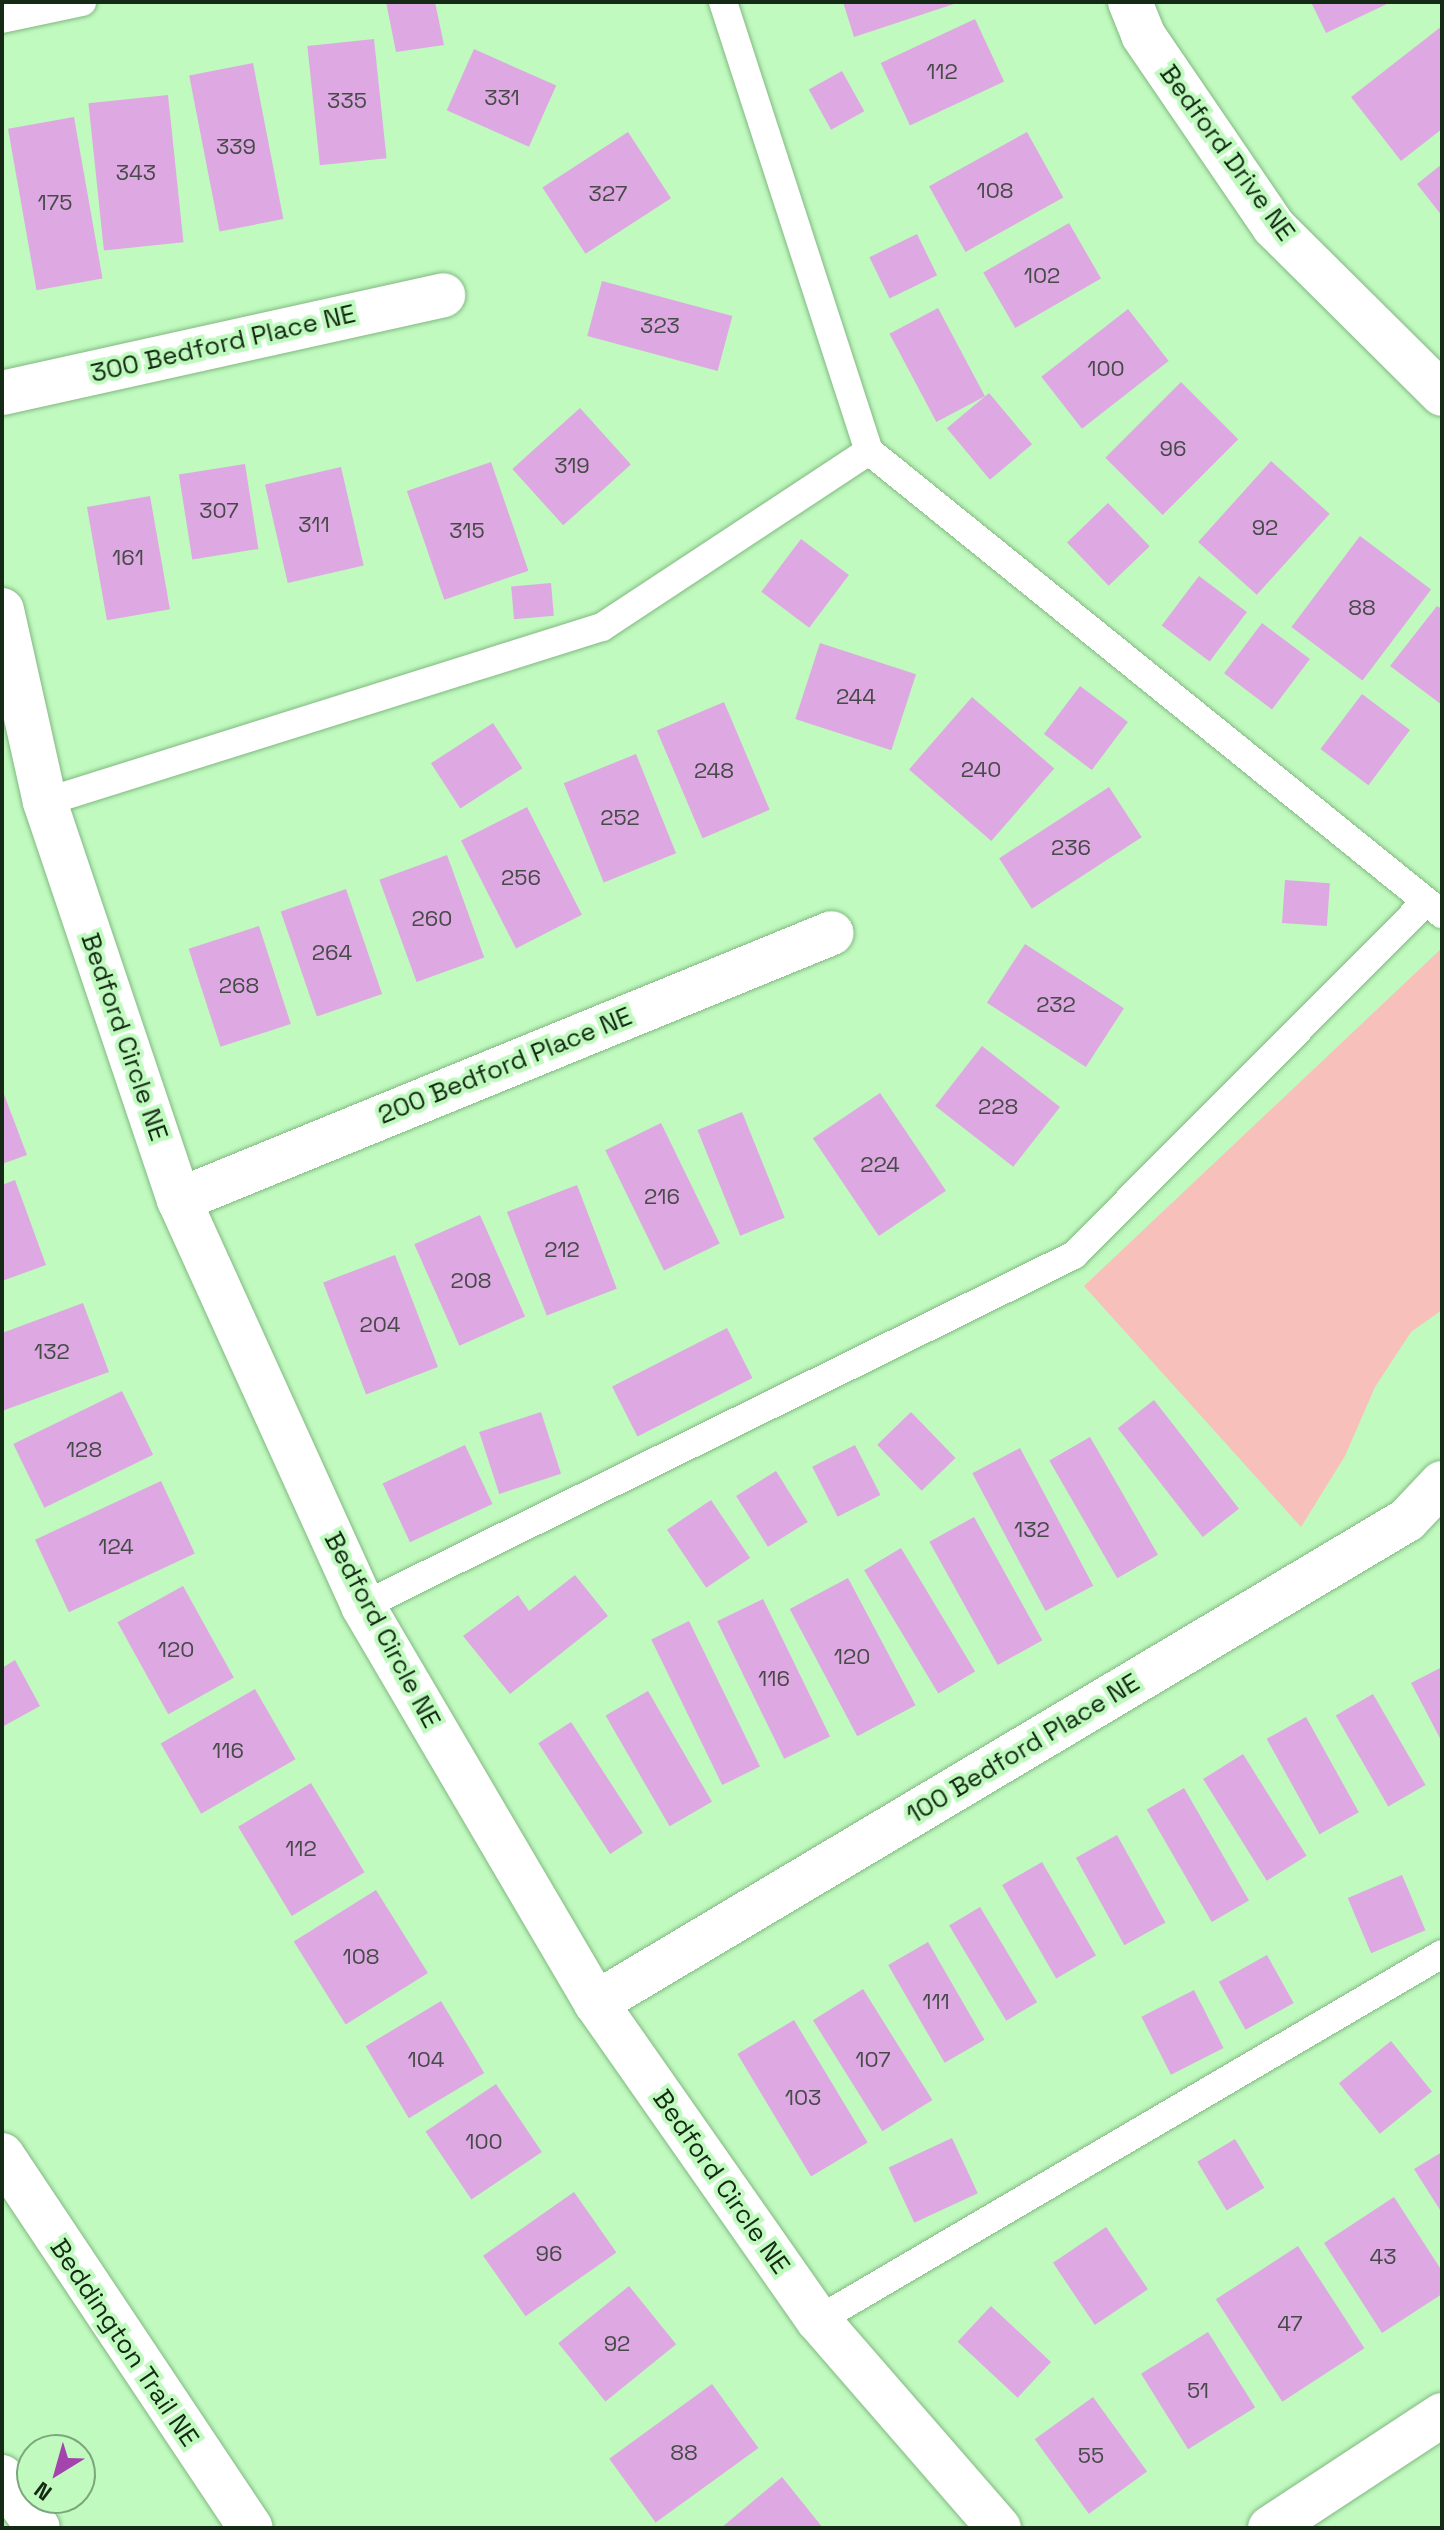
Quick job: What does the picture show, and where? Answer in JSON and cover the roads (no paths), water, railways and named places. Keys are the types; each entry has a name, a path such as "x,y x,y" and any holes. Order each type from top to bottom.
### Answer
{"street":[{"name":"Bedford Drive NE","path":"1130,2 1143,35 1274,227 1442,394"},
{"name":"300 Bedford Place NE","path":"2,393 443,295"},
{"name":"Bedford Circle NE","path":"2,610 45,802 179,1200 363,1606 596,2003 818,2320 999,2528"},
{"name":"200 Bedford Place NE","path":"179,1200 832,933"},
{"name":"100 Bedford Place NE","path":"596,2003 1407,1520 1442,1483"},
{"name":"Beddington Trail NE","path":"2,2155 251,2528"},
{"path":"1270,2528 1442,2415"},
{"path":"2,2477 38,2528"}],"lane":[{"path":"2,19 82,2"},
{"path":"363,1606 1074,1255 1434,908 869,451 723,2"},
{"path":"45,802 602,627 869,451"},
{"path":"818,2320 1442,1954"}]}
